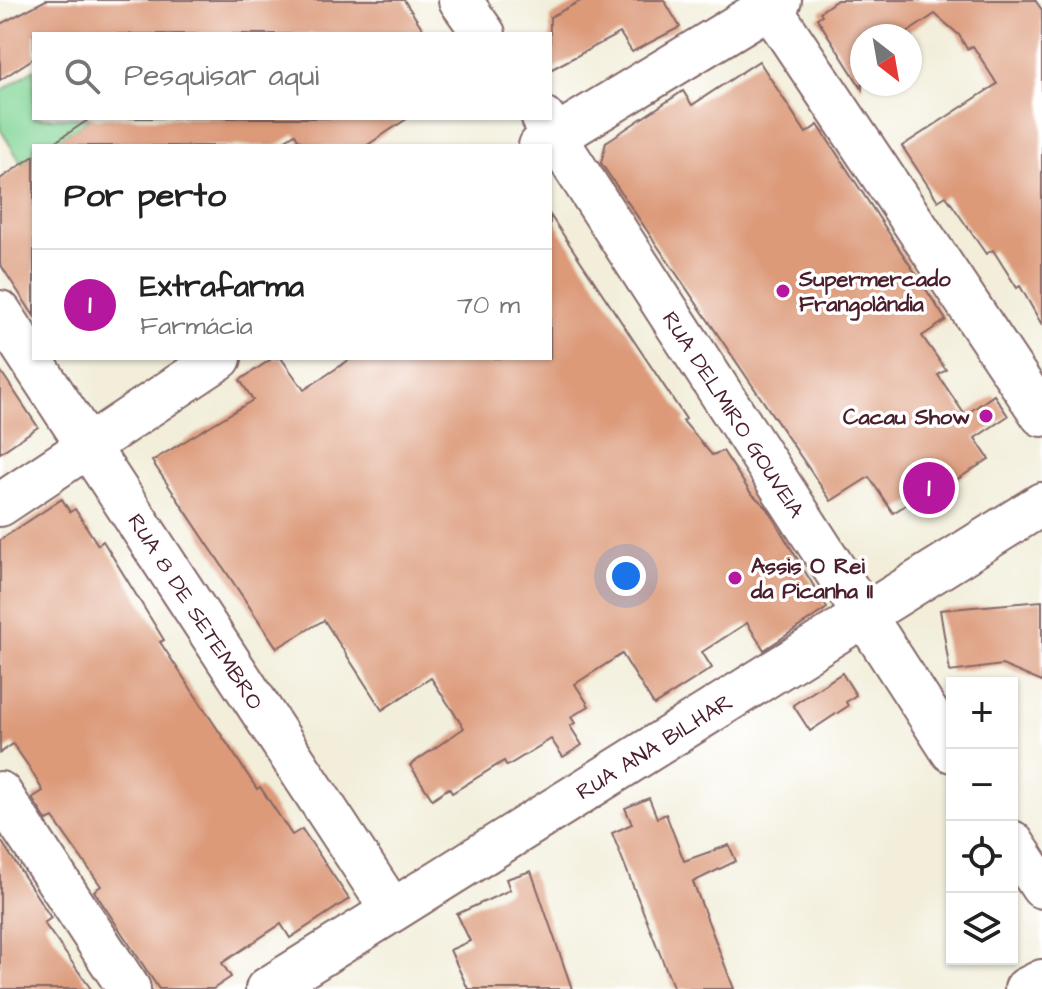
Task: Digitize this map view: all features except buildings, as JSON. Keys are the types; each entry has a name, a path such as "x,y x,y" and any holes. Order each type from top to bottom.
{"street":[{"path":"460,0 483,32"},
{"path":"546,133 771,2 1042,415"},
{"name":"RUA DELMIRO GOUVEIA","path":"546,133 951,749"},
{"name":"RUA 8 DE SETEMBRO","path":"0,312 392,910"},
{"path":"0,505 217,360"},
{"name":"RUA ANA BILHAR","path":"267,989 1042,504"},
{"path":"0,793 129,989"},
{"path":"1018,851 1042,887"},
{"path":"1026,989 1042,981"}],"green space":[{"path":"32,70 32,120 88,120 52,144 32,144 32,157 22,164 0,129 0,92"}],"place":[{"name":"Supermercado Frangolândia","path":"783,291"},
{"name":"Cacau Show","path":"986,416"},
{"name":"Extrafarma","path":"929,488"},
{"name":"Assis O Rei da Picanha II","path":"735,578"}]}
